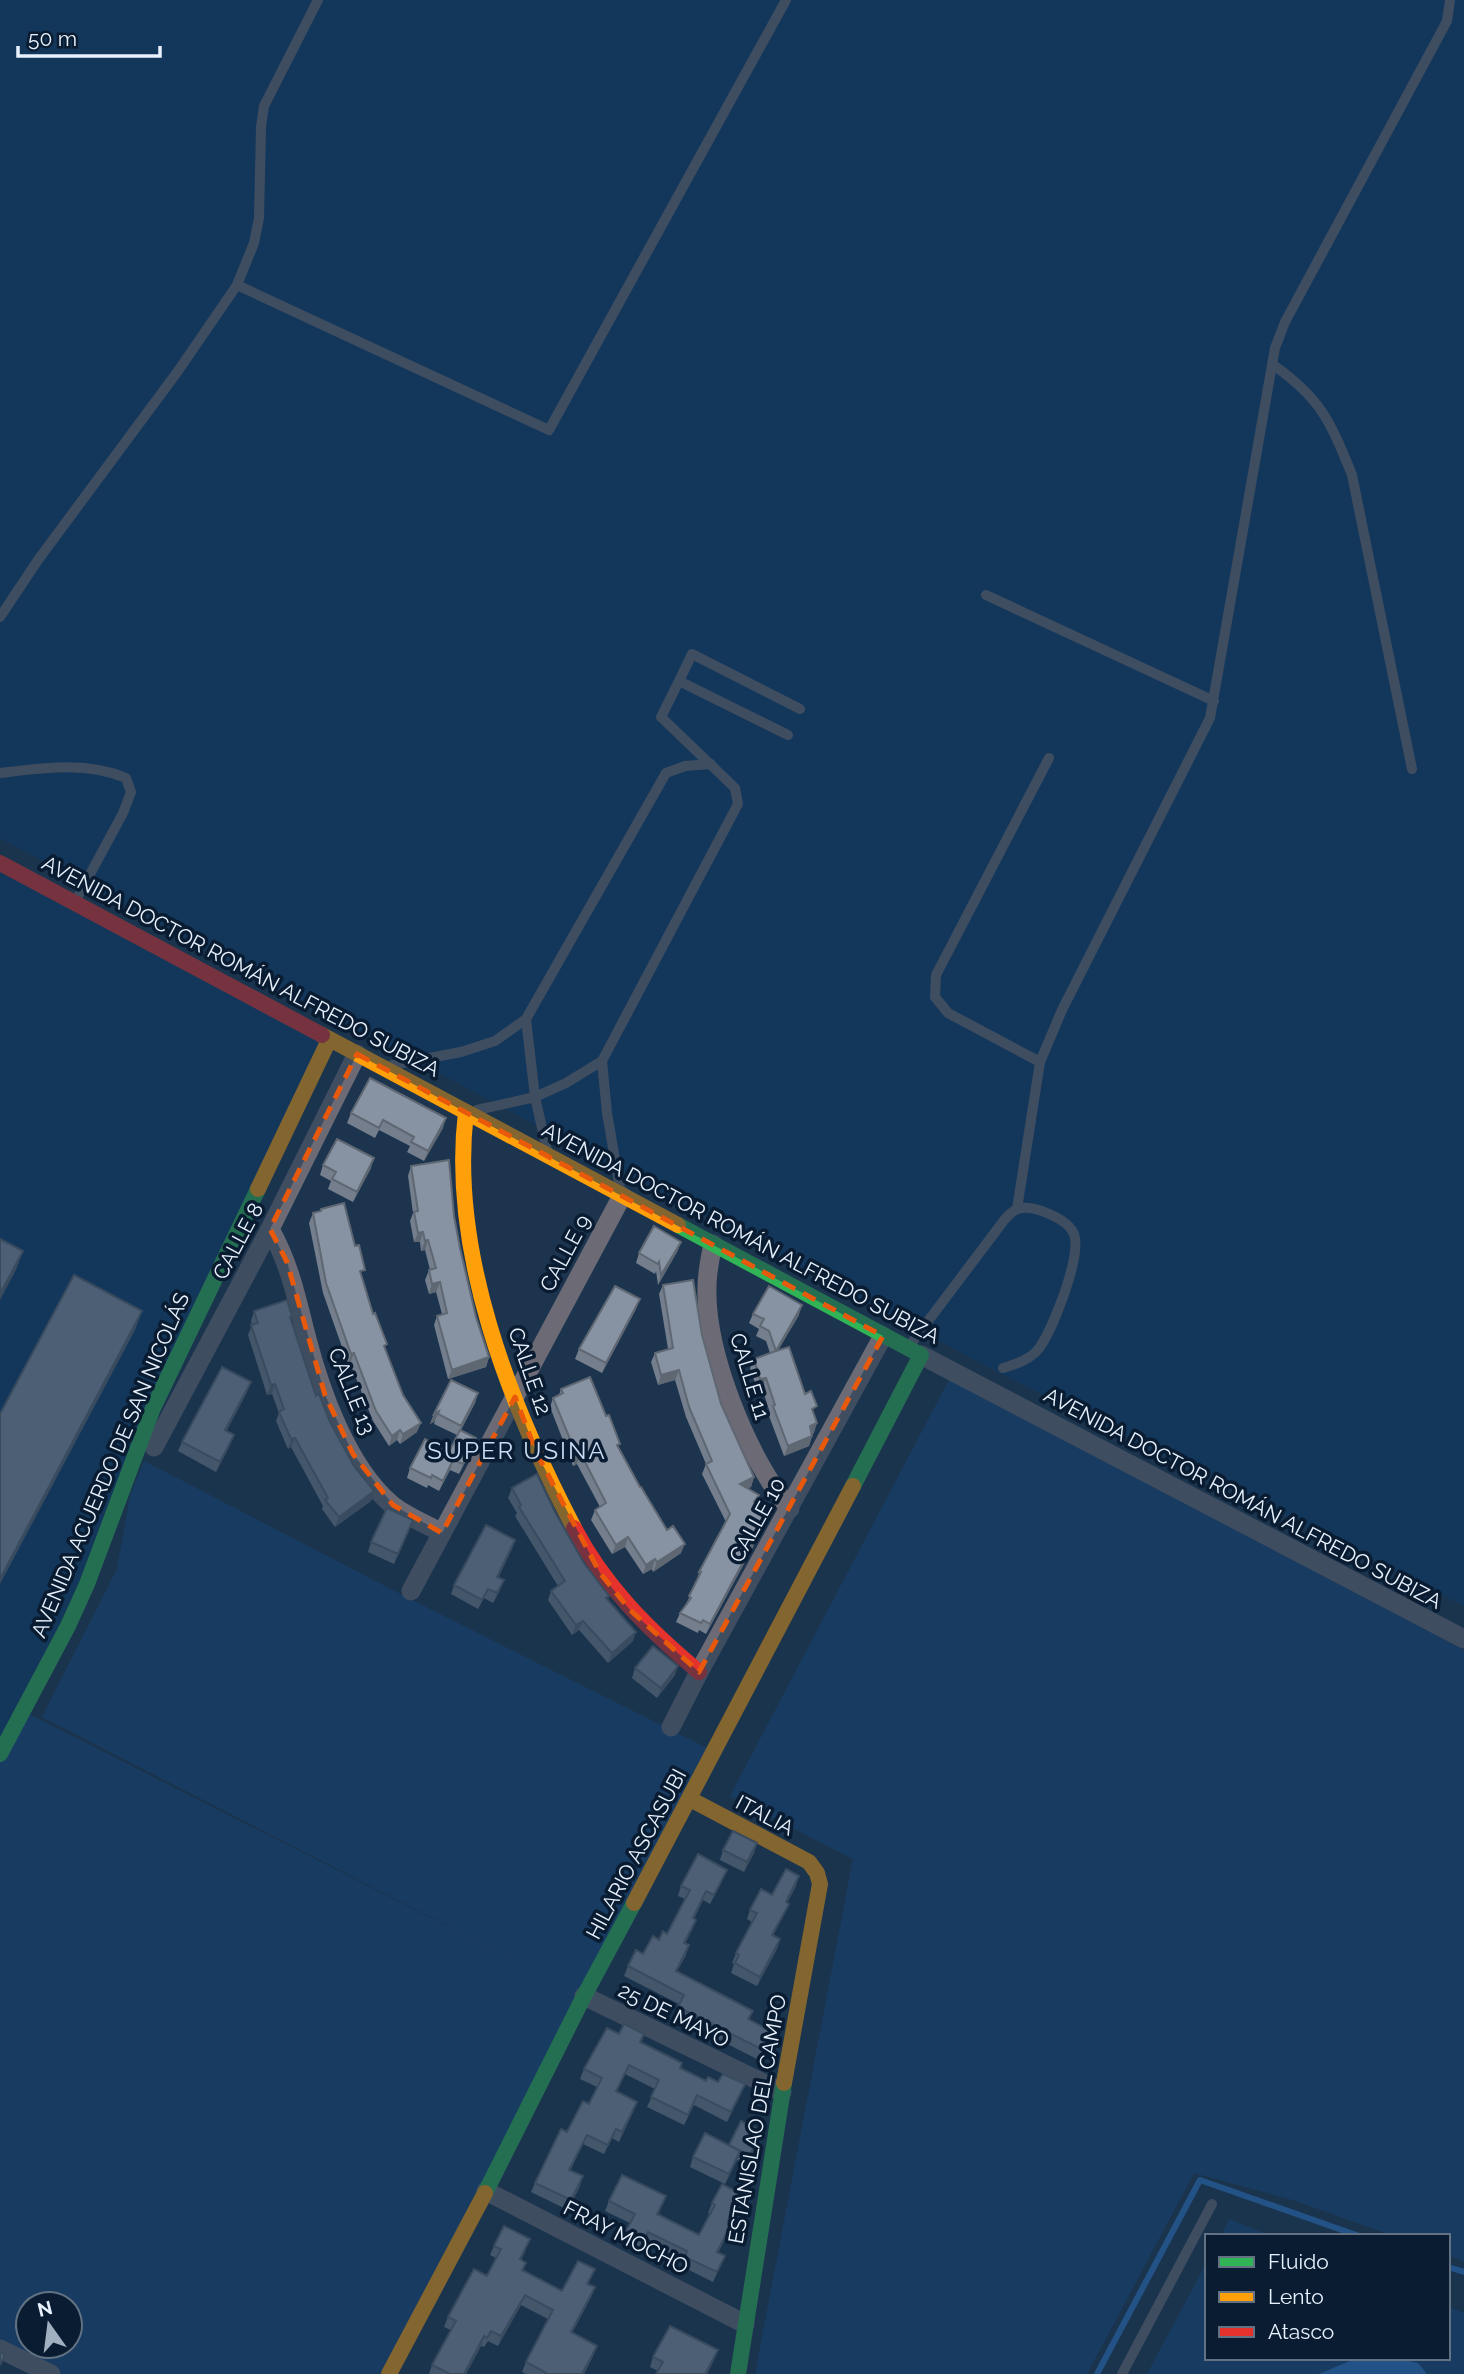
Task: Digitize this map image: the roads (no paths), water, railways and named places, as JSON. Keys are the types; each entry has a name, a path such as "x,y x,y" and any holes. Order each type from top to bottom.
{"street":[{"name":"AVENIDA DOCTOR ROMÁN ALFREDO SUBIZA","path":"0,863 883,1336 1464,1639"},
{"name":"AVENIDA ACUERDO DE SAN NICOLÁS","path":"0,1754 68,1626 87,1584 153,1408 330,1040"},
{"name":"CALLE 8","path":"154,1447 271,1229 357,1054"},
{"name":"CALLE 12","path":"466,1112 462,1146 465,1205 477,1273 514,1397 542,1465 574,1530 600,1573 630,1610 699,1672"},
{"name":"CALLE 9","path":"411,1591 622,1196"},
{"name":"CALLE 13","path":"271,1229 287,1262 325,1395 353,1454 372,1483 393,1505 442,1533"},
{"name":"CALLE 11","path":"713,1244 707,1289 713,1337 724,1380 744,1433 761,1468 771,1487 790,1509"},
{"name":"CALLE 10","path":"671,1727 883,1336"},
{"name":"HILARIO ASCASUBI","path":"389,2374 486,2191 584,1996 690,1798 914,1352"},
{"name":"ITALIA","path":"690,1798 809,1862 817,1873"},
{"name":"ESTANISLAO DEL CAMPO","path":"737,2374 782,2092 820,1884 817,1873"},
{"name":"25 DE MAYO","path":"584,1996 782,2092"},
{"name":"FRAY MOCHO","path":"486,2191 745,2324"},
{"path":"0,2350 51,2374"}],"lane":[{"path":"0,617 38,560 178,371 237,285 254,243 259,218 264,106 318,0"},
{"path":"237,285 549,430 786,0"},
{"path":"1017,1209 1040,1062 1062,1010 1210,718 1275,348 1285,322 1447,21 1450,0"},
{"path":"1272,364 1295,379 1318,404 1333,429 1352,475 1412,769"},
{"path":"986,595 1214,701"},
{"path":"466,1112 535,1097 566,1083 602,1061 738,804 734,788 661,717 692,654 800,709"},
{"path":"679,681 788,735"},
{"path":"1040,1062 948,1013 935,997 936,975 1049,758"},
{"path":"381,1067 461,1052 495,1041 526,1019 666,773 685,766 711,764"},
{"path":"0,773 59,766 111,771 126,778 131,792 123,813 75,903"},
{"path":"526,1019 535,1097 548,1156"},
{"path":"602,1061 607,1113 622,1196"},
{"path":"914,1352 1005,1219 1017,1209 1032,1208 1052,1215 1067,1226 1074,1234 1074,1254 1068,1287 1040,1348 1022,1362 1003,1368"},
{"path":"1122,2374 1212,2204"}],"waterway":[{"path":"1097,2374 1200,2180 1353,2234"},
{"path":"1450,2268 1464,2272"}],"district":[{"name":"SUPER USINA","path":"517,1450"}]}
